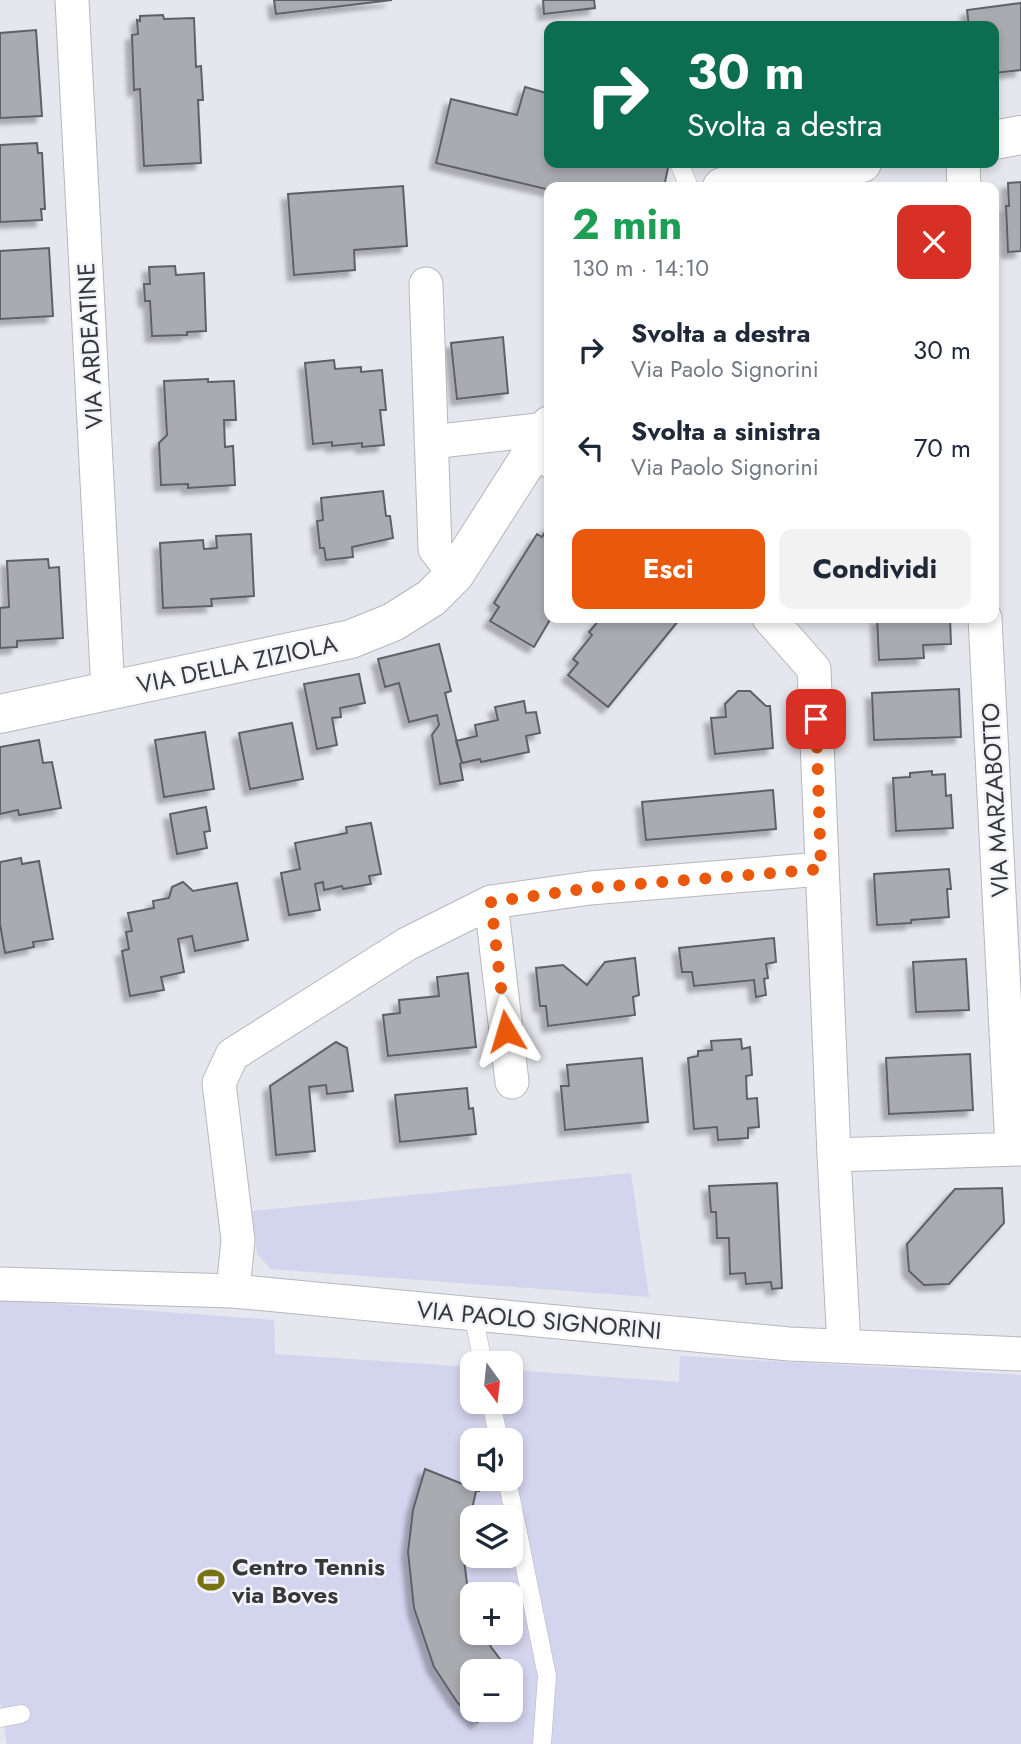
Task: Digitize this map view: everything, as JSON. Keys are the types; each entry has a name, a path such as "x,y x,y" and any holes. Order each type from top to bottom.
{"street":[{"name":"VIA ARDEATINE","path":"72,0 108,692"},
{"path":"999,139 1021,135"},
{"path":"751,182 833,168"},
{"path":"426,284 435,548 455,574"},
{"name":"VIA DELLA ZIZIOLA","path":"432,442 544,447"},
{"name":"VIA DELLA ZIZIOLA","path":"0,714 351,639 393,622 431,598 455,574 544,454"},
{"path":"773,623 814,669 844,1346"},
{"name":"VIA MARZABOTTO","path":"834,1155 1017,1149 985,623"},
{"path":"233,1291 238,1240 219,1083 232,1055 407,944 491,902 590,888 821,869"},
{"path":"491,902 512,1082"},
{"name":"VIA PAOLO SIGNORINI","path":"0,1284 233,1291 789,1344 1021,1354"}],"lane":[{"path":"472,1314 480,1351"},
{"path":"509,1491 547,1676 542,1744"},
{"path":"0,1718 21,1714"}],"shaded area":[{"path":"631,1173 649,1297 271,1269 257,1254 252,1211"},
{"path":"0,1301 274,1320 275,1354 460,1366 460,1414 523,1414 523,1371 679,1382 680,1356 1021,1375 1021,1744 7,1744 0,1702"}],"building":[{"path":"274,0 392,0 276,14"},
{"path":"543,0 594,0 595,8 544,14"},
{"path":"1021,3 1021,70 999,72 999,21 968,21 967,10"},
{"path":"163,15 164,19 194,18 196,67 201,66 203,100 198,100 201,163 144,166 140,89 134,90 132,35 138,34 137,20 140,21 140,16"},
{"path":"36,30 42,116 0,118 0,33"},
{"path":"525,87 544,92 544,168 668,168 665,182 544,182 544,189 436,163 451,99 517,115"},
{"path":"37,143 38,153 42,153 45,209 41,209 42,220 0,222 0,145"},
{"path":"1021,182 1021,251 1008,252 1008,183"},
{"path":"403,186 407,246 354,250 355,270 294,275 288,194"},
{"path":"49,248 53,316 0,319 0,251"},
{"path":"175,266 176,275 204,273 206,331 187,332 187,335 152,336 150,301 145,301 144,284 150,284 149,267"},
{"path":"503,337 508,393 457,399 451,343"},
{"path":"334,360 335,369 361,367 361,372 382,370 386,410 380,410 384,445 362,447 362,443 332,446 332,442 313,444 305,363"},
{"path":"208,379 208,382 234,381 236,420 224,420 225,447 233,446 235,485 188,488 188,484 161,485 159,443 167,435 164,381"},
{"path":"383,491 386,516 390,516 393,538 352,547 353,557 326,560 324,548 320,548 317,521 323,520 321,498"},
{"path":"251,534 254,596 211,599 212,606 163,608 160,543 203,540 204,549 217,548 216,536"},
{"path":"537,534 542,537 544,534 544,623 548,623 534,647 490,621 499,607 494,603"},
{"path":"48,559 49,568 59,567 63,638 17,641 17,647 0,648 0,608 9,607 7,561"},
{"path":"597,623 677,623 608,707 568,675 578,663 573,659 592,635 589,632"},
{"path":"877,623 950,623 951,644 923,645 924,658 879,660"},
{"path":"439,644 451,691 445,693 462,763 463,780 440,784 432,735 439,725 437,715 409,722 399,683 385,687 378,659"},
{"path":"359,674 365,703 340,708 341,717 332,718 337,745 317,749 304,684"},
{"path":"959,689 961,737 874,740 872,693"},
{"path":"738,691 750,691 766,706 770,706 773,748 715,754 711,718 726,717 725,704"},
{"path":"524,701 526,713 536,712 540,733 526,736 529,752 462,763 456,741 477,736 475,725 498,720 495,707"},
{"path":"292,723 303,779 250,789 239,733"},
{"path":"205,732 214,789 164,797 155,740"},
{"path":"39,740 43,763 52,762 61,808 19,815 18,810 0,814 0,747"},
{"path":"932,771 932,775 945,774 946,796 951,795 953,828 896,831 893,778"},
{"path":"773,790 776,829 646,840 642,802"},
{"path":"206,807 210,831 204,832 207,848 177,854 170,814"},
{"path":"371,823 381,874 369,876 371,884 343,889 342,886 324,890 323,882 315,884 320,910 289,915 281,873 300,869 295,843 347,833 346,827"},
{"path":"21,858 22,864 39,861 53,939 33,942 34,947 5,953 0,924 0,862"},
{"path":"949,869 949,917 877,925 874,874"},
{"path":"183,882 193,891 237,883 248,940 195,951 192,936 178,939 184,972 161,977 164,990 130,996 122,951 129,949 126,932 132,931 128,913 154,908 153,901 169,898 172,887"},
{"path":"774,938 776,962 766,964 766,995 756,997 754,980 694,986 692,972 682,972 679,948"},
{"path":"635,958 639,995 633,997 635,1015 548,1026 546,1006 540,1006 536,968 563,965 587,985 605,962"},
{"path":"966,959 969,1010 916,1012 913,962"},
{"path":"468,973 476,1047 388,1056 383,1015 400,1013 399,1000 439,996 437,977"},
{"path":"741,1039 742,1049 750,1047 752,1075 746,1076 747,1099 757,1098 759,1127 748,1128 748,1138 718,1140 717,1127 694,1129 688,1058 698,1056 698,1051 712,1050 711,1041"},
{"path":"336,1042 347,1048 353,1091 327,1094 326,1085 309,1087 315,1151 276,1155 270,1086"},
{"path":"970,1054 973,1110 889,1114 886,1058"},
{"path":"642,1058 648,1122 565,1130 561,1086 569,1086 567,1065"},
{"path":"467,1088 476,1134 400,1142 395,1095"},
{"path":"777,1183 782,1288 772,1289 771,1282 746,1284 745,1273 730,1274 729,1238 717,1238 716,1212 711,1212 709,1186"},
{"path":"1002,1188 1004,1223 949,1284 924,1285 909,1271 907,1244 955,1189"},
{"path":"425,1469 460,1483 460,1491 476,1491 473,1505 460,1505 460,1568 465,1568 467,1582 460,1582 460,1645 490,1645 500,1659 460,1659 460,1705 434,1667 414,1608 408,1552 413,1510"}],"place":[{"name":"Centro Tennis via Boves","path":"211,1580"}],"route":[{"path":"506,1031 491,902 590,888 821,869 816,719"}]}
